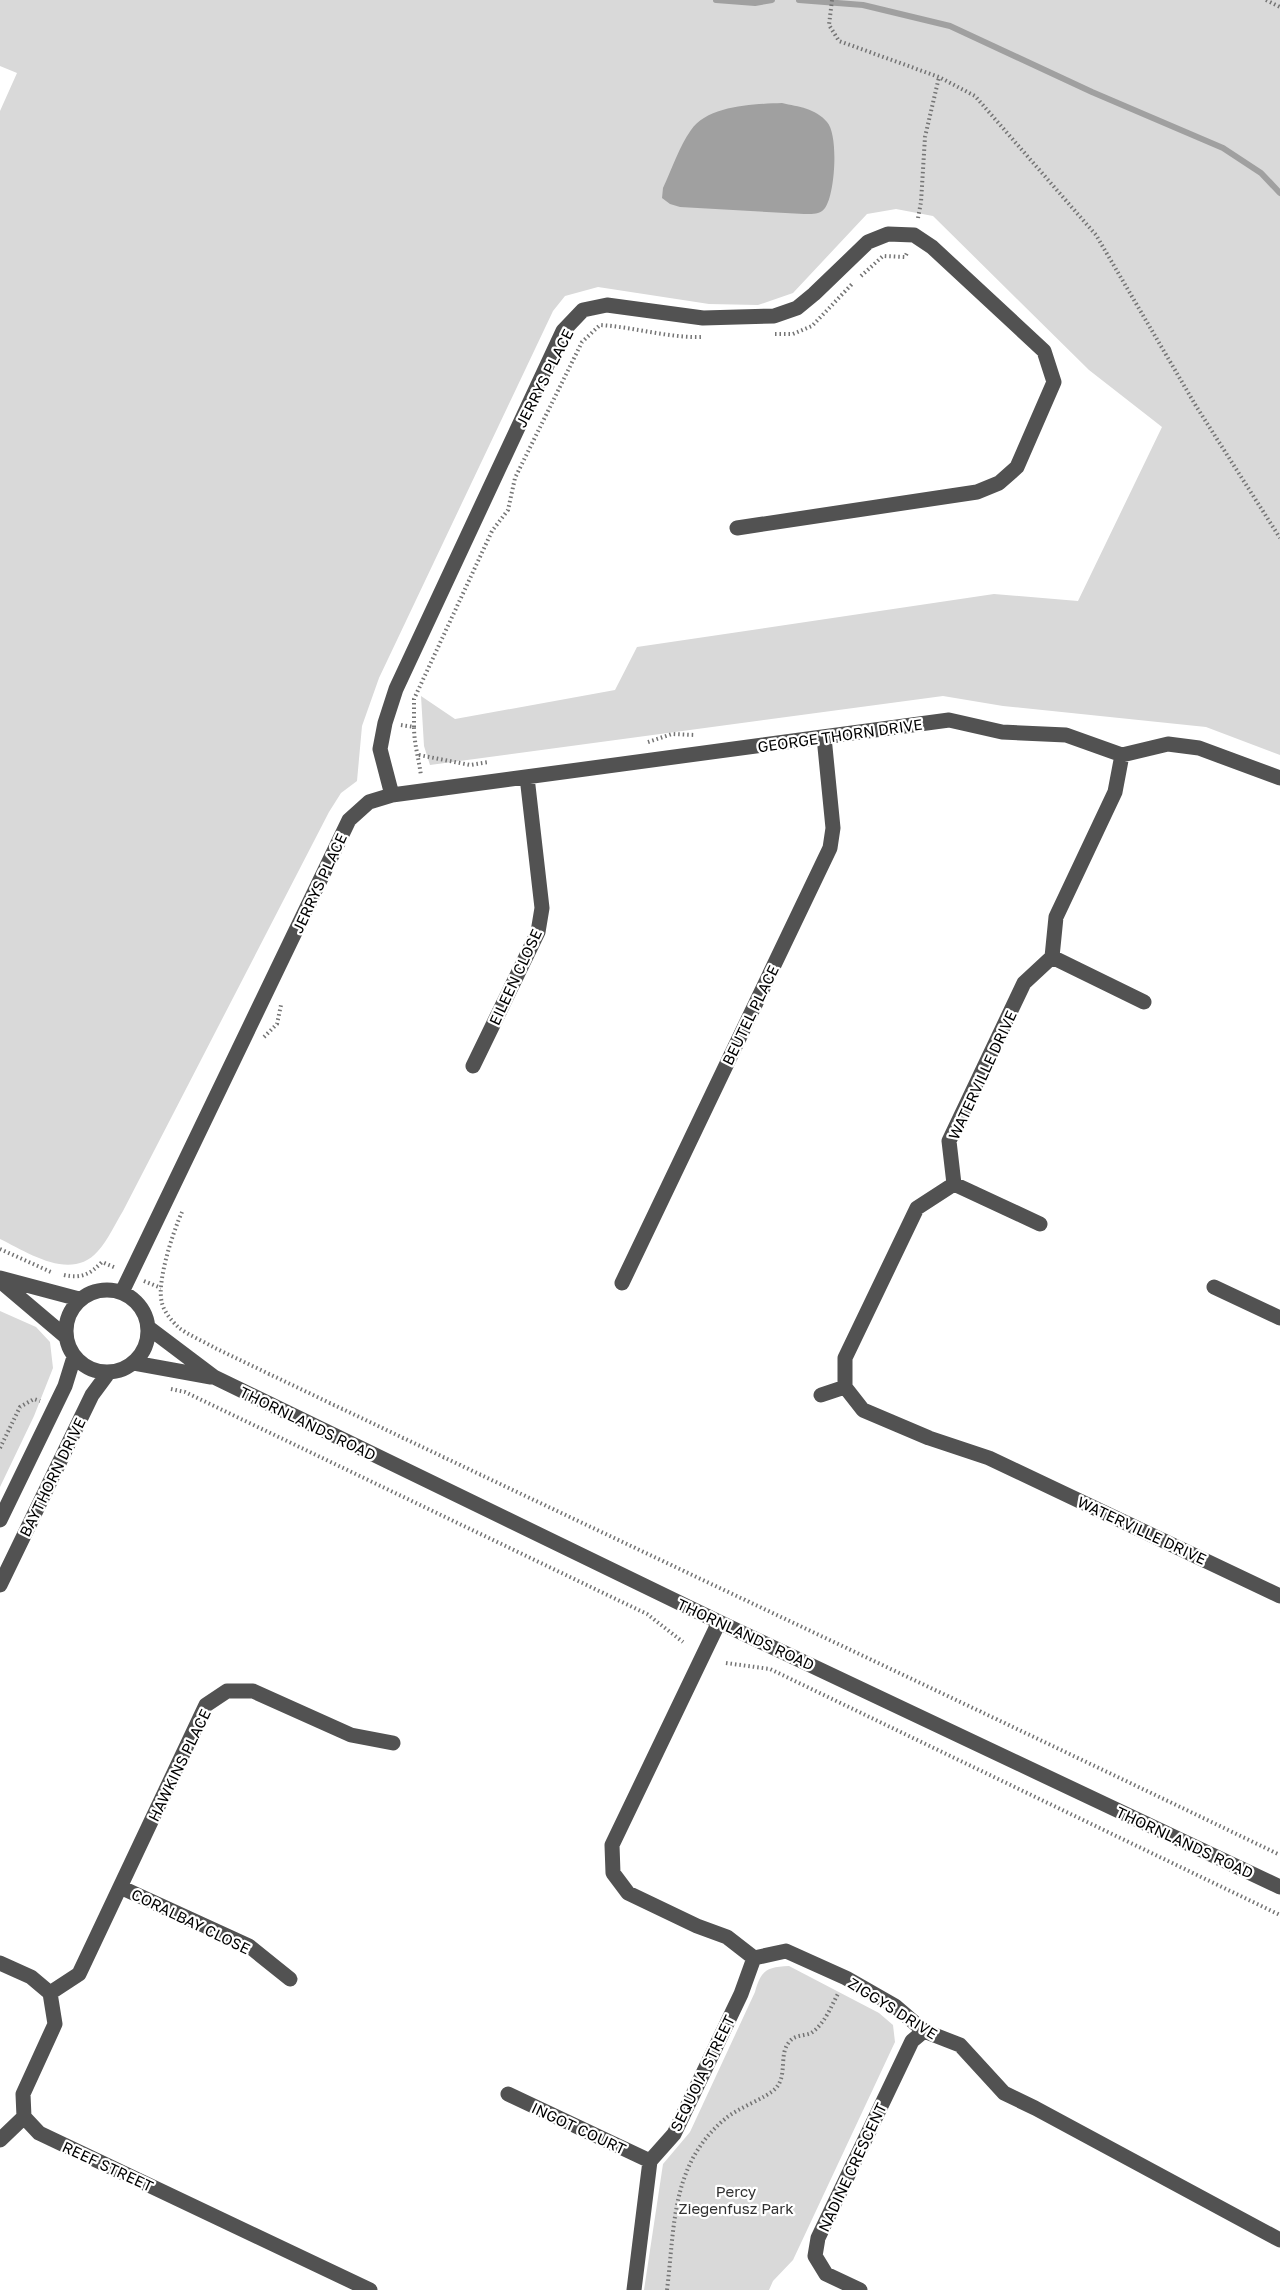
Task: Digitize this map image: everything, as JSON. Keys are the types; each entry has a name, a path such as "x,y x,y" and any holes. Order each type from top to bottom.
{"street":[{"name":"JERRYS PLACE","path":"122,1292 349,820 369,802 392,795 380,749 385,723 396,689 563,331 583,310 607,305 703,318 774,316 796,308 814,294 868,242 888,234 914,235"},
{"path":"737,528 976,492 999,483 1017,467 1054,382 1044,351 932,247 914,235"},
{"name":"GEORGE THORN DRIVE","path":"392,795 949,720 1002,732 1065,735 1122,754"},
{"name":"BEUTEL PLACE","path":"622,1283 830,849 833,828 824,737"},
{"path":"1144,1002 1052,957 1056,916 1115,792 1122,754 1168,744 1199,748 1280,778"},
{"name":"EILEEN CLOSE","path":"473,1066 538,932 542,909 527,777"},
{"name":"WATERVILLE DRIVE","path":"954,1184 949,1141 1024,983 1052,957"},
{"path":"821,1395 845,1387 845,1358 917,1208 954,1184 1040,1224"},
{"path":"0,1280 79,1299"},
{"path":"0,1280 65,1336"},
{"path":"1214,1287 1280,1318"},
{"path":"122,1292 99,1290 79,1299 68,1316 65,1336 68,1347 75,1357 84,1366 96,1371 109,1372 123,1369 142,1353 149,1328"},
{"name":"THORNLANDS ROAD","path":"122,1292 132,1297 140,1306 149,1328 214,1377 719,1622 1280,1887"},
{"name":"BAYTHORN DRIVE","path":"0,1520 65,1386 75,1357"},
{"name":"THORNLANDS ROAD","path":"134,1362 214,1377"},
{"name":"BAYTHORN DRIVE","path":"0,1585 92,1395 109,1372"},
{"name":"WATERVILLE DRIVE","path":"845,1387 863,1410 929,1438 989,1458 1280,1596"},
{"path":"719,1622 612,1845 613,1873 628,1893 697,1926 727,1937 754,1958"},
{"name":"HAWKINS PLACE","path":"50,1993 79,1974 206,1705 227,1691 253,1691 351,1735 393,1743"},
{"name":"CORALBAY CLOSE","path":"120,1887 249,1946 290,1979"},
{"name":"ZIGGYS DRIVE","path":"754,1958 786,1951 846,1978 894,2006 924,2031 960,2045 1004,2093 1280,2240"},
{"name":"SEQUOIA STREET","path":"650,2161 674,2134 741,1994 754,1958"},
{"path":"0,1963 31,1977 50,1993 55,2024 23,2094 24,2117 0,2140"},
{"name":"NADINE CRESCENT","path":"860,2290 826,2274 814,2256 818,2238 912,2041 924,2031"},
{"name":"INGOT COURT","path":"508,2094 650,2161"},
{"name":"REEF STREET","path":"24,2117 39,2133 370,2290"},
{"path":"634,2290 650,2161"}],"path":[{"path":"832,0 829,25 839,41 939,77 975,96 1096,235 1196,406 1280,538"},
{"path":"1266,0 1280,7"},
{"path":"771,334 793,334 812,326 858,278 883,256 906,257 914,235 921,202 925,137 939,77"},
{"path":"422,792 419,755 414,745 414,699 492,531 507,510 515,478 582,342 600,326 627,327 684,337 706,337"},
{"path":"385,723 414,727"},
{"path":"264,1038 277,1024 283,995"},
{"path":"184,1206 173,1232 161,1288 162,1303 179,1328 215,1348 1280,1855"},
{"path":"0,1249 54,1274 76,1277 89,1274 102,1262 161,1288"},
{"path":"164,1388 185,1392 647,1614 683,1642"},
{"path":"726,1663 770,1669 1280,1915"},
{"path":"667,2290 680,2186 692,2157 706,2136 727,2117 776,2088 783,2073 784,2049 792,2039 811,2032 824,2021 846,1978"}],"green space":[{"path":"0,0 1280,0 1280,755 1206,727 1003,706 943,696 430,765 424,746 421,696 455,719 615,690 637,647 994,594 1078,601 1162,427 1089,370 933,216 896,209 867,214 793,293 758,305 709,304 598,287 565,296 553,311 379,678 362,726 357,781 341,793 329,812 108,1237 98,1251 87,1260 63,1265 37,1257 0,1239 0,111 17,73 0,66"},
{"path":"0,1311 36,1327 50,1342 53,1368 34,1416 0,1487"},
{"name":"Percy Ziegenfusz Park","path":"789,1966 879,2013 893,2025 895,2042 793,2260 773,2281 769,2290 644,2290 663,2164 690,2132 763,1974 775,1967"}],"shaded area":[{"path":"782,103 817,114 827,122 831,129 834,151 833,179 828,201 821,212 804,214 680,207 662,198 663,188 679,151 691,130 699,122 709,115 733,108"}],"waterway":[{"path":"716,0 755,3 772,0"},
{"path":"799,0 863,5 950,26 1092,92 1223,148 1261,173 1280,193"}]}
